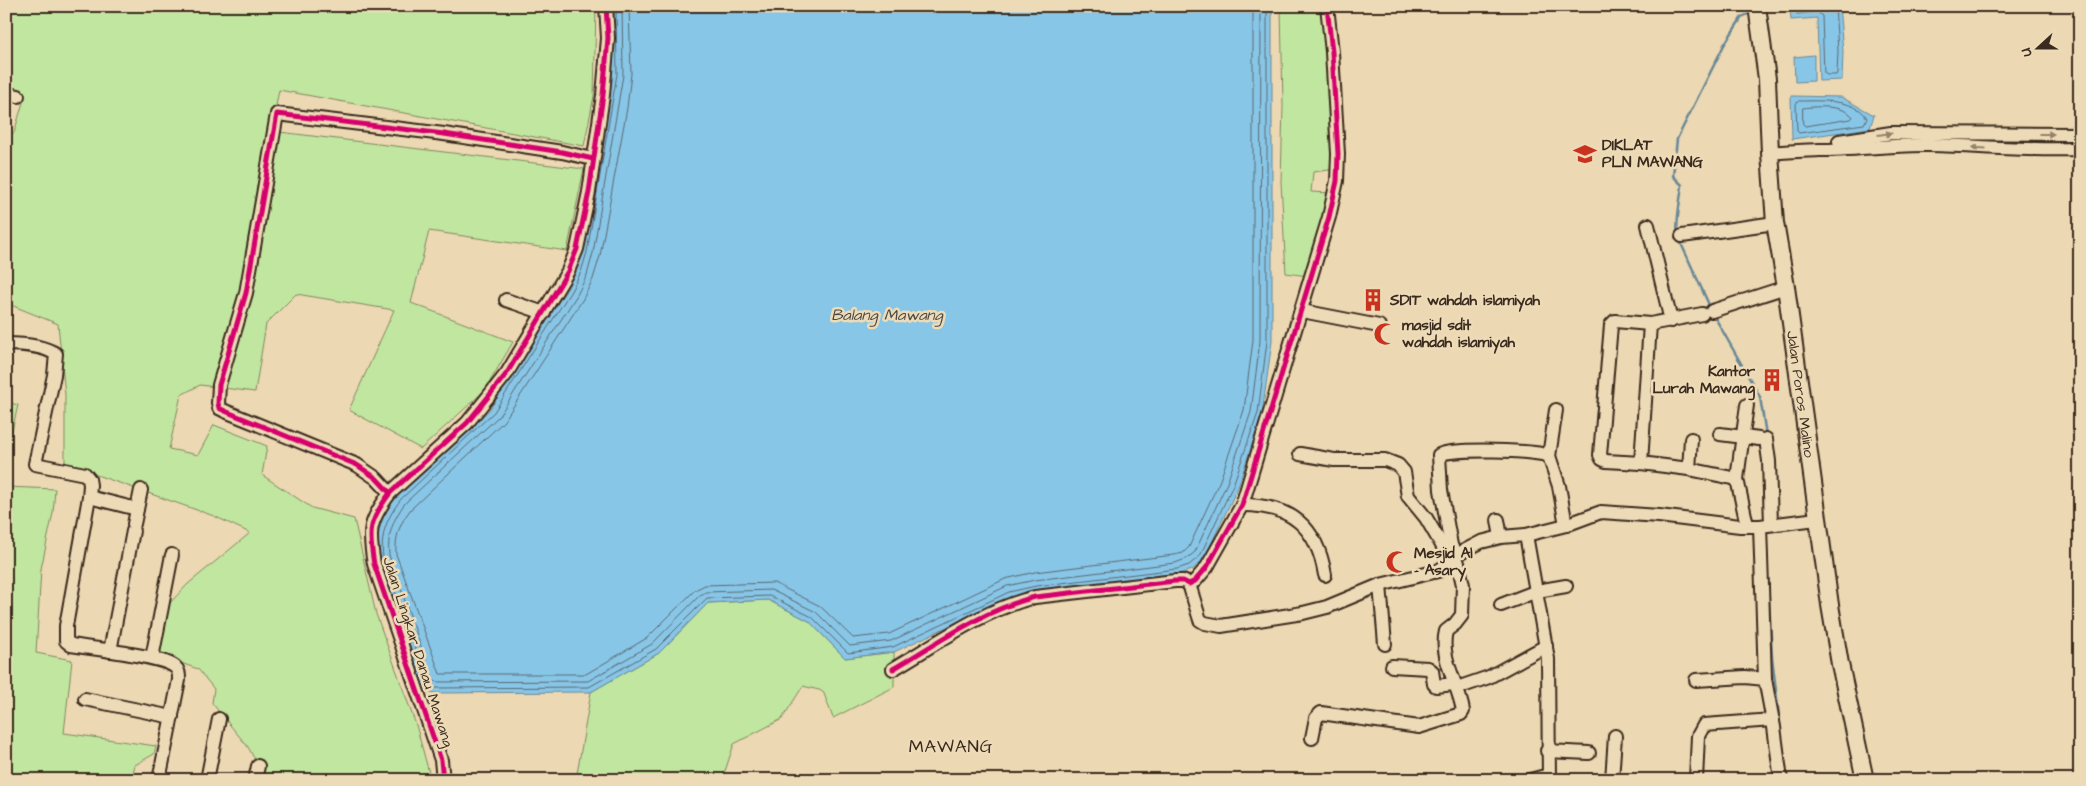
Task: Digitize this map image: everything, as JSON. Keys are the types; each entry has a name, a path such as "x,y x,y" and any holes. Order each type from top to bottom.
{"main road":[{"name":"Jalan Poros Malino","path":"1759,14 1767,79 1775,223 1786,287 1817,519 1840,664 1865,780"}],"street":[{"name":"Jalan Lingkar Danau Mawang","path":"443,780 441,760 374,564 370,533 372,523 380,506 390,493 467,423 506,373 568,271 577,249 589,192 603,95 608,38 606,6"},
{"path":"1189,584 1195,581 1207,567 1242,505 1302,312 1338,182 1338,145 1327,6"},
{"path":"390,493 376,478 357,465 219,408 218,385 246,294 277,114 444,134 593,158"},
{"path":"1803,149 1819,143 1892,133 2080,134"},
{"path":"1770,153 1803,149 1819,150 1930,145 2016,150 2080,149"},
{"path":"1682,236 1775,223"},
{"path":"1648,225 1671,321"},
{"path":"1738,479 1688,469 1604,460 1600,456 1611,325 1615,321 1650,324 1671,321 1707,313 1786,287"},
{"path":"506,300 544,313"},
{"path":"1302,312 1379,326"},
{"path":"1641,463 1650,324"},
{"path":"7,348 44,349 56,354 54,375 35,464 86,474 90,485 66,626 66,641 71,646 152,658 170,664 179,672 160,780"},
{"path":"1747,405 1738,479 1763,525"},
{"path":"1556,410 1549,456 1559,486 1566,525"},
{"path":"1720,434 1763,439 1769,461 1763,525 1765,679 1781,780"},
{"path":"1688,469 1691,439"},
{"path":"1312,738 1318,714 1409,726 1432,724 1461,714 1463,711 1456,686 1447,664 1444,636 1446,631 1455,624 1462,614 1463,585 1453,559 1441,490 1439,455 1468,452 1526,452 1549,456"},
{"path":"1300,454 1334,460 1386,460 1398,465 1404,472 1408,496 1426,518 1453,559"},
{"path":"110,651 141,490"},
{"path":"89,497 137,509"},
{"path":"1242,505 1262,505 1298,519 1315,542 1322,558 1325,575"},
{"path":"894,669 981,616 1018,601 1035,597 1183,581 1189,584 1200,620 1205,623 1221,626 1319,609 1347,600 1380,585 1430,574 1481,542 1501,537 1526,535 1566,525 1600,512 1659,516 1719,524 1763,525 1817,519"},
{"path":"1498,520 1501,537"},
{"path":"1526,535 1546,646 1550,696 1547,751 1549,777 1530,780"},
{"path":"152,658 172,555"},
{"path":"1380,585 1385,644"},
{"path":"1501,605 1537,591 1566,586"},
{"path":"1392,666 1428,668 1432,671 1436,686 1456,686 1489,677 1546,646"},
{"path":"1696,680 1745,677 1765,679"},
{"path":"85,699 172,717"},
{"path":"207,780 220,719"},
{"path":"1696,780 1698,736 1704,725 1773,720"},
{"path":"1612,780 1615,736"},
{"path":"1547,751 1589,753"},
{"path":"255,780 258,766"}],"green space":[{"path":"6,6 596,6 594,96 584,146 279,90 271,131 584,169 567,251 429,231 411,303 513,342 485,390 421,449 349,410 394,310 296,294 266,324 255,392 200,385 181,395 169,449 198,455 214,425 267,446 262,475 312,508 354,519 376,614 416,725 431,780 266,780 248,747 212,703 214,689 198,669 158,655 166,607 188,584 250,533 214,516 65,464 65,395 58,324 6,303 6,133 14,133 24,99 6,92"},
{"path":"1281,6 1324,6 1337,169 1313,172 1311,192 1331,193 1308,276 1286,273 1281,182 1283,106"},
{"path":"6,402 18,405 6,457"},
{"path":"6,487 55,489 53,513 41,569 36,653 72,660 64,733 156,746 154,754 135,765 131,780 6,780"},
{"path":"768,600 809,621 845,658 894,652 894,687 833,718 823,691 803,686 782,719 734,744 722,780 576,780 591,692 659,653 708,603"}],"water":[{"name":"Balang Mawang","path":"611,6 1272,6 1272,341 1262,414 1238,487 1204,559 1192,570 1178,574 1037,591 1010,597 894,652 845,658 809,621 768,600 708,603 659,653 591,692 433,693 427,690 422,683 378,558 379,532 383,518 397,496 490,409 567,289 576,271 582,251 612,74"},
{"path":"1839,6 1843,51 1842,80 1819,81 1817,18 1791,20 1790,7"},
{"path":"1814,55 1814,81 1795,82 1794,57"},
{"path":"1791,96 1841,97 1874,115 1870,128 1792,139"}],"waterway":[{"path":"1678,234 1682,185 1673,176 1677,139 1724,45 1742,17 1752,12"},
{"path":"1679,239 1710,307"},
{"path":"1713,314 1760,397 1766,435"},
{"path":"1767,560 1772,657 1780,724"}],"cycle path":[{"path":"443,780 441,760 374,564 371,543 372,526 378,511 390,493 467,423 507,373 568,271 577,249 589,192 603,95 608,38 606,6"},
{"path":"893,669 979,618 1016,603 1035,597 1175,581 1183,581 1189,584 1195,581 1207,567 1242,505 1329,217 1337,181 1338,154 1332,52 1327,6"},
{"path":"390,493 376,478 357,465 219,408 219,385 246,293 277,114 444,134 562,152 593,159"}],"place":[{"name":"DIKLAT PLN MAWANG","path":"1585,154"},
{"name":"SDIT wahdah islamiyah","path":"1373,300"},
{"name":"masjid sdit wahdah islamiyah","path":"1385,334"},
{"name":"Kantor Lurah Mawang","path":"1772,380"},
{"name":"Mesjid Al - Asary","path":"1397,562"}],"district":[{"name":"MAWANG","path":"951,746"}]}
